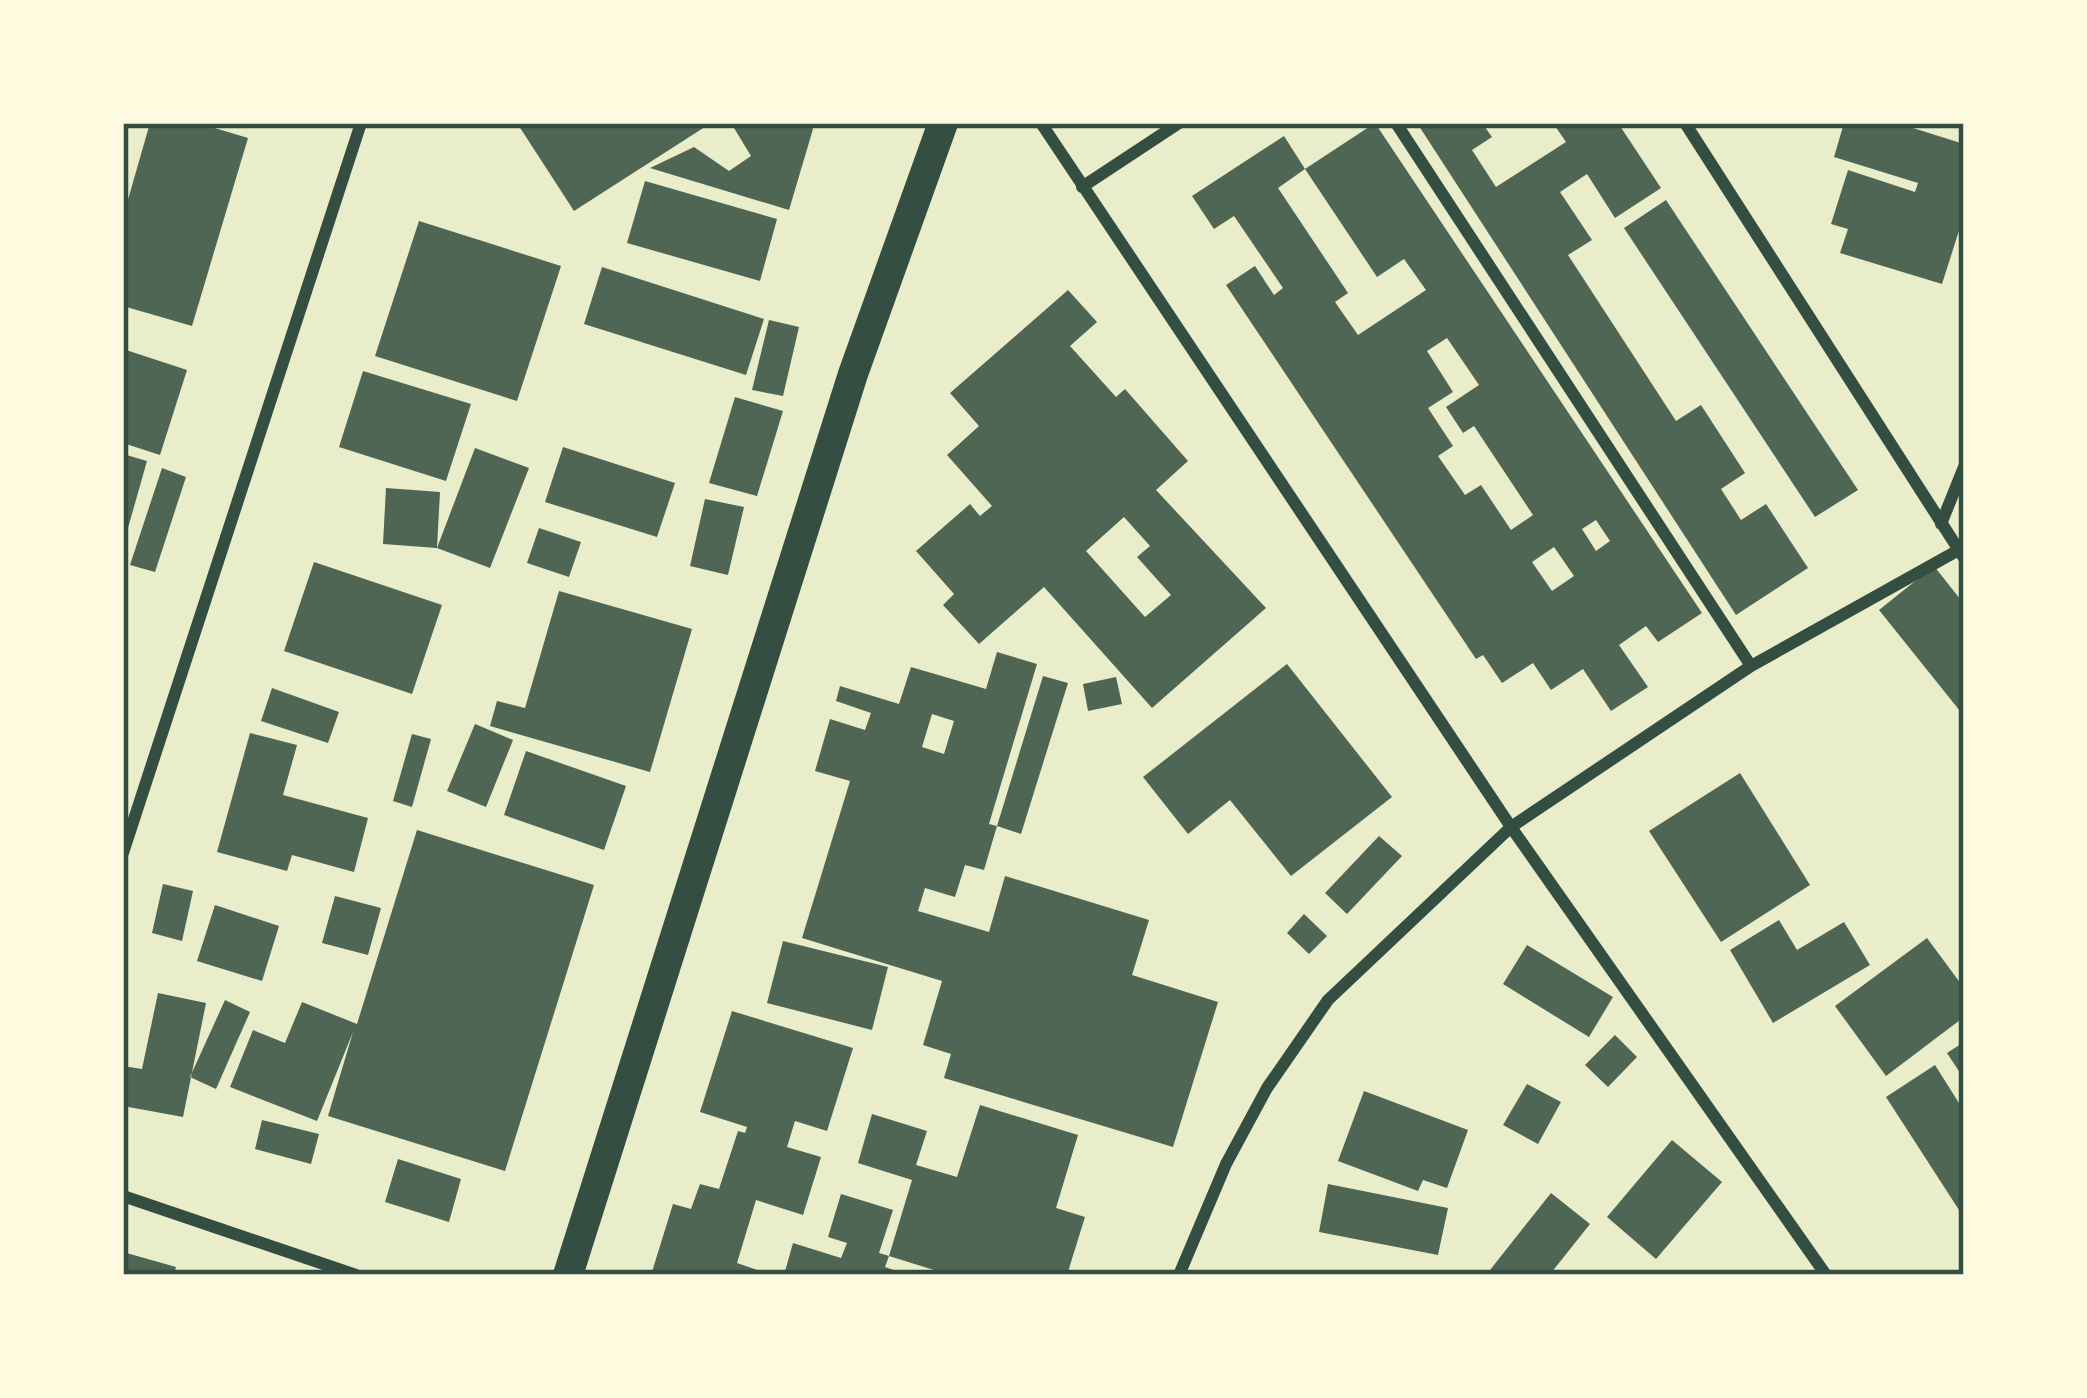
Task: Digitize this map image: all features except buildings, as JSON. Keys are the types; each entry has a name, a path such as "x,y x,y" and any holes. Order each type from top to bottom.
{"main road":[{"path":"568,1275 853,374 943,123"}],"street":[{"path":"123,853 362,123"},
{"path":"1041,123 1511,827 1826,1275"},
{"path":"1082,187 1179,123"},
{"path":"1396,123 1751,666"},
{"path":"1179,1275 1226,1164 1267,1088 1328,1000 1511,827 1751,666 1962,551 1940,524 1684,123"},
{"path":"1940,524 1964,467"},
{"path":"123,1196 356,1275"}]}
